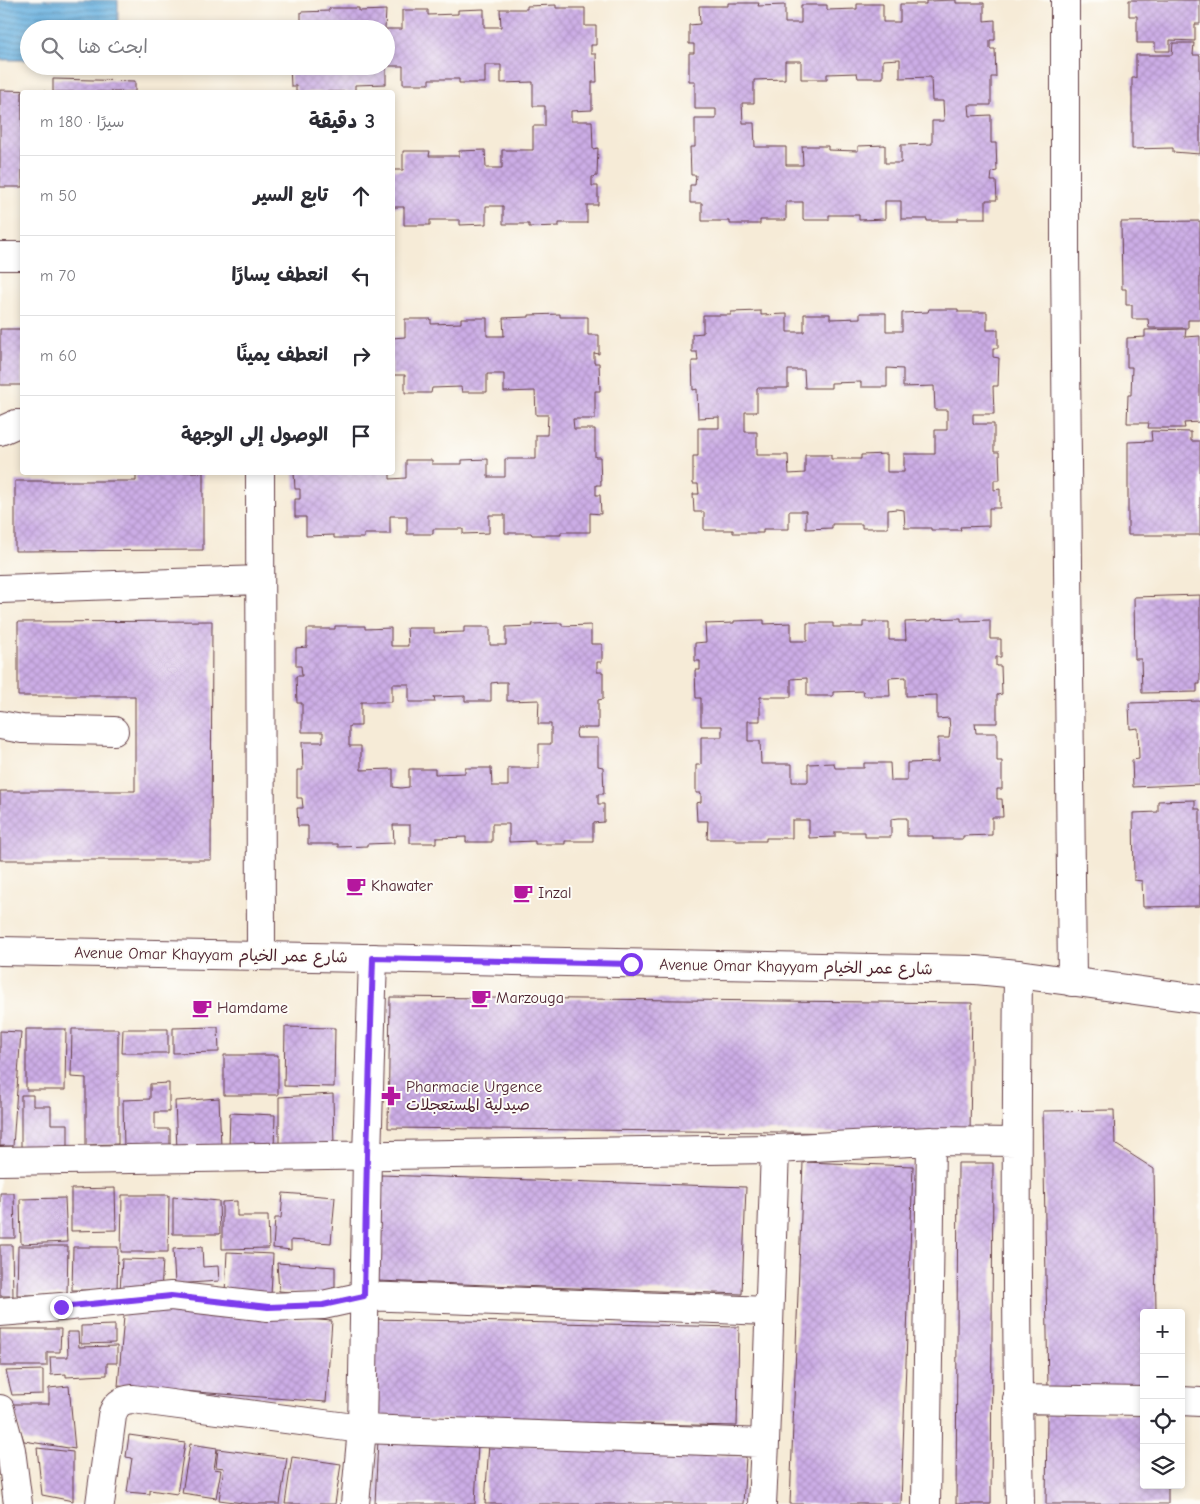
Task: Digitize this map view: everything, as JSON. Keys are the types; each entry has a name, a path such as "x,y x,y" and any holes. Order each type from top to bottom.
{"street":[{"path":"1064,0 1072,982"},
{"path":"0,256 20,256"},
{"path":"0,432 20,424"},
{"path":"260,475 261,956"},
{"path":"0,589 260,580"},
{"path":"0,725 22,728 114,731"},
{"name":"Avenue Omar Khayyam شارع عمر الخيام","path":"0,951 976,970 1200,999"},
{"path":"355,1504 362,1429 373,958"},
{"path":"1018,974 1016,1142 1017,1399 1020,1504"},
{"path":"0,1161 775,1149 931,1142 1016,1142"},
{"path":"926,1504 931,1142"},
{"path":"762,1504 775,1149"},
{"path":"0,1312 171,1296 268,1307 323,1305 364,1296 769,1311"},
{"path":"100,1504 112,1416 116,1406 126,1400 133,1399 362,1429 765,1443"},
{"path":"1017,1399 1140,1401"},
{"path":"1185,1401 1200,1402"},
{"path":"0,1409 11,1450 18,1504"}],"water":[{"path":"0,0 118,0 118,20 20,20 20,60 0,60"}],"building":[{"path":"956,0 956,3 984,3 984,21 995,20 995,40 990,40 990,49 995,49 996,77 991,77 991,105 969,105 970,116 991,115 991,143 996,143 997,171 992,172 991,181 996,181 997,200 986,200 986,218 958,218 958,221 901,219 901,201 885,201 885,219 859,220 859,215 829,215 829,220 803,220 803,202 786,202 786,220 760,220 760,224 730,224 730,221 702,221 702,203 690,203 690,185 695,185 696,175 691,175 690,147 695,147 695,119 716,119 716,109 695,109 695,81 689,81 689,53 694,53 694,44 689,44 689,25 700,24 699,6 728,6 728,3 759,3 758,6 785,5 785,23 801,23 801,5 827,5 827,10 857,9 857,4 883,4 883,22 900,22 900,4 926,4 926,1","holes":["900,59 900,78 931,77 932,101 943,101 944,121 932,121 932,144 901,145 901,163 885,163 885,145 858,146 858,151 828,150 828,146 802,146 803,165 786,165 786,147 755,147 754,123 743,123 742,103 754,103 754,80 785,79 785,61 801,61 801,79 827,79 827,74 857,73 858,78 883,78 883,60"]},
{"path":"1129,0 1200,0 1200,24 1195,24 1195,41 1170,40 1170,51 1155,51 1155,43 1137,43 1137,16 1129,16"},
{"path":"556,5 556,8 585,8 585,26 596,26 596,45 591,45 591,54 596,54 597,82 592,82 592,110 571,111 571,121 592,121 593,149 598,148 597,176 592,177 592,186 598,186 598,205 587,205 587,223 559,223 559,226 529,227 529,224 503,224 503,206 486,206 486,224 460,225 460,220 430,220 430,225 404,225 404,207 395,207 395,170 403,170 403,151 430,151 429,156 459,156 459,151 485,150 486,168 502,168 502,150 533,150 533,126 545,126 545,106 533,106 533,82 501,83 501,65 485,65 485,83 459,83 459,79 429,79 429,84 403,84 403,66 395,66 395,29 402,29 402,10 428,10 428,15 458,14 458,10 484,9 484,27 501,27 500,9 527,9 527,6"},
{"path":"329,8 359,8 359,11 386,10 385,20 301,20 301,12 329,11"},
{"path":"1173,43 1194,43 1193,55 1200,55 1200,154 1173,152 1173,148 1132,149 1132,78 1136,78 1136,55 1172,55"},
{"path":"290,75 386,75 386,84 355,85 355,90 296,90 296,86 291,86"},
{"path":"53,79 135,81 135,90 53,90"},
{"path":"0,90 20,90 20,187 0,187"},
{"path":"1200,221 1200,320 1188,320 1188,328 1149,328 1148,319 1132,319 1132,305 1126,305 1126,289 1122,289 1121,222"},
{"path":"929,309 958,309 958,312 987,312 987,330 998,330 998,348 993,348 993,357 999,358 998,386 993,386 994,414 973,414 973,424 994,424 994,452 999,452 1000,480 994,480 994,490 1000,489 1000,508 989,508 989,526 960,527 961,530 905,528 904,510 896,509 888,510 888,528 862,528 862,524 832,524 832,528 806,529 806,511 789,511 789,529 763,529 763,533 733,533 733,530 704,530 704,512 694,512 693,494 699,494 698,484 693,484 693,456 698,456 698,428 719,428 719,417 698,418 697,389 693,390 692,361 698,361 697,352 692,352 692,334 703,333 703,315 731,315 731,312 761,311 761,315 787,314 787,332 804,332 804,314 830,314 830,319 860,318 860,313 886,313 886,331 902,331 902,313 928,312","holes":["887,368 903,369 903,387 934,386 935,410 947,410 947,430 935,430 935,454 904,454 904,472 887,472 887,454 861,455 861,459 831,459 831,455 805,455 805,473 789,474 788,455 757,455 757,432 745,432 745,412 757,412 757,388 788,388 788,370 804,370 805,388 831,388 831,383 861,382 861,387 887,387"]},
{"path":"560,314 560,317 588,317 588,335 599,335 599,354 594,353 594,363 599,363 600,391 595,391 595,419 573,419 574,429 595,429 595,457 600,457 601,485 596,485 596,495 600,495 601,514 590,513 590,532 561,532 561,535 505,533 505,515 489,515 489,533 463,534 463,529 433,529 433,534 407,534 407,516 390,516 390,534 364,534 364,538 334,538 334,535 306,536 306,517 295,517 295,499 300,499 300,489 295,489 294,475 390,475 390,479 406,478 406,460 432,460 432,464 462,464 462,460 488,459 488,477 505,477 505,459 536,459 536,435 547,435 548,415 536,415 535,391 504,392 504,374 487,374 487,392 462,392 461,387 432,388 431,393 405,393 405,375 395,375 395,338 405,337 405,319 431,319 431,324 461,323 461,318 487,318 487,336 504,336 503,318 529,317 529,315"},
{"path":"0,329 20,329 20,385 0,385"},
{"path":"1186,329 1185,337 1200,336 1200,422 1184,423 1185,428 1148,428 1149,423 1127,423 1132,367 1127,367 1127,338 1145,337 1145,330"},
{"path":"1151,431 1191,432 1191,441 1200,441 1200,535 1128,535 1128,442 1152,441"},
{"path":"136,475 203,475 203,550 15,551 15,481 136,481"},
{"path":"1200,595 1200,684 1197,684 1197,692 1142,693 1141,659 1135,659 1134,597"},
{"path":"932,619 990,620 990,639 1001,639 1001,657 996,657 996,666 1001,666 1002,694 997,695 997,723 975,723 976,733 997,733 997,761 1002,761 1002,789 997,789 997,799 1002,799 1003,817 992,817 992,835 963,836 963,839 933,839 933,836 907,836 907,818 899,818 891,819 891,837 865,837 865,832 835,832 835,837 809,838 809,820 792,820 792,838 766,838 766,841 707,839 708,821 697,821 696,803 701,802 701,793 696,793 696,765 701,765 701,737 722,737 722,726 701,726 701,698 696,698 695,670 700,670 700,661 695,661 695,643 706,642 705,624 764,620 764,624 791,623 791,641 807,641 807,623 833,623 833,627 863,627 863,622 889,622 889,640 906,640 905,622 931,621","holes":["906,677 906,696 937,695 937,719 949,718 950,729 949,738 938,738 938,762 907,763 907,781 891,781 890,763 864,763 864,768 835,768 834,763 808,764 808,782 792,782 792,764 761,764 760,741 748,741 748,721 760,721 760,697 791,697 791,679 807,678 807,696 833,696 833,692 863,691 864,696 890,696 889,678"]},
{"path":"212,621 211,860 0,860 0,791 135,791 135,696 18,696 18,622"},
{"path":"562,623 562,626 591,625 591,644 602,644 602,662 597,662 597,672 603,672 603,699 598,700 598,728 577,728 576,733 577,738 598,738 598,766 603,767 604,794 598,794 598,804 604,804 604,822 593,823 593,841 565,841 565,844 535,844 535,841 509,842 509,824 492,824 492,842 466,842 466,837 436,838 436,843 410,843 410,825 393,825 394,843 338,847 338,844 308,844 308,826 298,826 297,808 303,808 302,798 297,798 297,770 303,770 302,742 323,742 323,732 302,732 302,703 297,703 296,676 302,676 301,666 296,666 296,648 307,647 307,629 335,629 335,626 365,626 365,629 391,628 391,646 408,646 407,628 434,628 434,633 464,632 464,627 490,627 490,645 506,645 506,627 533,626 532,624","holes":["507,682 507,701 539,700 538,724 551,724 551,744 539,744 539,768 508,768 508,786 492,786 491,768 465,768 465,773 435,774 435,769 409,769 409,787 401,788 393,787 393,769 361,770 361,746 349,746 349,726 361,726 361,702 392,702 392,684 409,684 409,702 435,702 434,697 465,696 465,701 491,701 491,683"]},
{"path":"1200,701 1200,784 1133,787 1132,760 1139,759 1138,728 1130,729 1129,703"},
{"path":"1195,800 1195,809 1200,809 1200,906 1143,907 1142,881 1134,880 1133,813 1158,812 1158,801"},
{"path":"390,997 972,1003 970,1134 388,1128"},
{"path":"218,1027 219,1052 173,1053 173,1028"},
{"path":"285,1027 335,1028 334,1087 284,1086"},
{"path":"26,1029 66,1029 65,1090 26,1090"},
{"path":"72,1029 118,1029 118,1144 86,1145 86,1078 71,1077"},
{"path":"123,1029 168,1029 168,1053 122,1053"},
{"path":"0,1031 21,1032 13,1146 0,1146"},
{"path":"224,1055 278,1055 278,1095 224,1095"},
{"path":"169,1083 169,1112 155,1112 155,1129 170,1129 170,1148 124,1149 123,1100 150,1099 150,1084"},
{"path":"333,1094 334,1150 279,1150 279,1097"},
{"path":"21,1095 33,1095 33,1106 51,1106 51,1124 68,1124 68,1146 21,1147"},
{"path":"219,1098 221,1147 177,1150 175,1101"},
{"path":"1114,1110 1115,1144 1154,1169 1156,1309 1140,1309 1140,1387 1048,1389 1043,1111"},
{"path":"230,1113 275,1115 274,1149 229,1147"},
{"path":"803,1162 913,1166 901,1504 790,1504"},
{"path":"958,1163 993,1163 991,1504 956,1504"},
{"path":"381,1175 746,1187 742,1294 377,1281"},
{"path":"115,1188 116,1230 71,1231 71,1189"},
{"path":"0,1193 14,1193 15,1238 0,1238"},
{"path":"283,1193 335,1197 331,1243 291,1240 291,1250 273,1248 275,1218 281,1218"},
{"path":"122,1195 169,1195 168,1252 121,1252"},
{"path":"173,1197 219,1201 220,1234 173,1234"},
{"path":"65,1198 67,1242 21,1244 20,1199"},
{"path":"237,1201 237,1216 268,1216 269,1248 222,1249 222,1202"},
{"path":"0,1245 12,1245 13,1296 0,1296"},
{"path":"18,1246 68,1246 67,1295 17,1295"},
{"path":"73,1247 118,1247 117,1290 72,1290"},
{"path":"202,1247 203,1267 218,1266 219,1281 175,1284 173,1249"},
{"path":"227,1252 273,1254 271,1296 225,1293"},
{"path":"122,1259 163,1260 161,1292 120,1291"},
{"path":"277,1263 335,1267 335,1286 323,1295 279,1291"},
{"path":"125,1305 332,1321 326,1402 118,1386"},
{"path":"373,1319 739,1327 737,1426 371,1418"},
{"path":"115,1325 115,1343 81,1344 81,1326"},
{"path":"0,1329 61,1329 60,1352 47,1352 47,1366 0,1366"},
{"path":"67,1332 78,1332 79,1347 117,1346 117,1363 107,1363 107,1375 66,1377 66,1374 51,1375 50,1357 68,1357"},
{"path":"43,1370 43,1394 12,1395 6,1371"},
{"path":"69,1386 75,1449 24,1441 12,1404 49,1404 49,1388"},
{"path":"1047,1413 1140,1414 1140,1489 1168,1489 1168,1504 1046,1504"},
{"path":"129,1435 185,1443 177,1494 150,1490 150,1494 127,1492 132,1458 126,1457"},
{"path":"378,1439 478,1444 475,1504 375,1504"},
{"path":"489,1443 746,1457 743,1504 485,1504"},
{"path":"190,1444 217,1448 214,1469 221,1470 216,1498 182,1493"},
{"path":"37,1448 73,1452 73,1501 42,1495"},
{"path":"218,1449 287,1458 280,1504 250,1504 219,1500 224,1468 216,1467"},
{"path":"292,1457 341,1464 335,1504 285,1504"}],"place":[{"name":"Khawater","path":"356,886"},
{"name":"Inzal","path":"523,893"},
{"name":"Marzouga","path":"481,998"},
{"name":"Hamdame","path":"202,1008"},
{"name":"Pharmacie Urgence صيدلية المستعجلات","path":"391,1096"}],"route":[{"path":"61,1307 171,1296 268,1307 323,1305 364,1296 373,958 631,964"}]}
